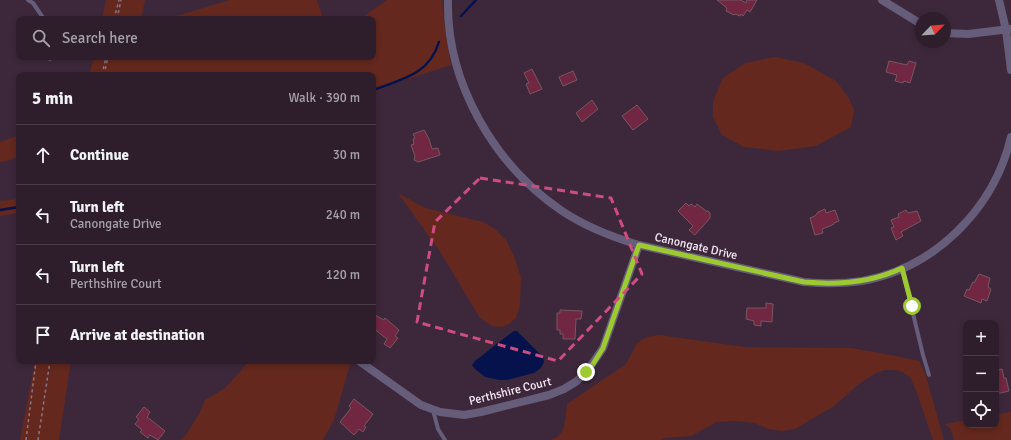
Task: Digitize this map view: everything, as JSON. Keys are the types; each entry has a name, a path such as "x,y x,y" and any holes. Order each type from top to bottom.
{"street":[{"name":"Canongate Drive","path":"448,0 449,31 458,70 485,131 499,151 527,183 562,211 597,230 618,239 639,245 804,282 837,283 882,276 928,255 948,240 976,212 995,182 1002,166 1011,137"},
{"path":"882,0 915,20"},
{"path":"999,0 1008,29 1011,70"},
{"path":"951,33 968,34 1008,29"},
{"name":"Perthshire Court","path":"363,364 414,401 433,410 457,415 481,412 549,395 564,389 577,381 593,364 603,348 639,245"}],"lane":[{"path":"28,0 33,3 42,16"},
{"path":"902,268 923,355 930,375"},
{"path":"433,410 438,429 445,440"}],"path":[{"path":"116,16 120,0"},
{"path":"104,72 106,60"},
{"path":"26,440 36,364"},
{"path":"38,440 50,364"}],"highlighted area":[{"path":"480,178 611,198 642,274 558,361 417,322 435,222"}],"shaded area":[{"path":"106,0 145,0 142,16 103,16"},
{"path":"230,0 317,0 322,16 176,16"},
{"path":"387,0 442,0 451,65 376,89 376,72 90,72 93,60 376,60 376,16 364,16"},
{"path":"775,57 804,63 836,81 849,98 854,110 851,127 816,146 778,151 744,147 722,135 713,117 713,101 723,78 745,63"},
{"path":"16,136 16,157 0,162 0,142"},
{"path":"398,193 425,208 483,222 495,229 506,240 514,256 521,278 520,305 516,318 509,324 502,327 492,326 480,318 441,253"},
{"path":"16,199 16,213 0,216 0,201"},
{"path":"514,331 517,331 543,357 544,362 541,368 534,373 507,380 499,380 485,377 474,368 472,365 475,361"},
{"path":"659,335 745,347 851,348 919,361 925,373 944,440 933,440 910,377 896,370 885,370 876,373 859,384 834,406 795,429 782,431 768,429 755,423 736,421 717,422 691,436 664,438 660,440 550,440 560,435 562,431 567,404 626,364 637,343 647,337"},
{"path":"34,364 71,364 59,440 20,440"},
{"path":"246,364 350,364 334,420 323,440 180,440 186,435 200,412 205,400 225,388"},
{"path":"1011,412 1011,440 954,440 951,429 945,424 963,421 963,428 999,428 999,414"}],"building":[{"path":"717,0 741,0 746,3 747,0 757,0 750,12 747,10 743,16 741,14 740,16 726,11 727,8"},
{"path":"889,61 907,65 909,61 916,63 910,83 895,81 897,75 886,72"},
{"path":"532,69 542,89 530,94 526,84 529,83 524,73"},
{"path":"573,71 577,80 563,86 559,77"},
{"path":"592,100 598,109 582,122 576,113"},
{"path":"637,105 648,119 633,130 622,116"},
{"path":"424,130 432,149 438,148 440,155 418,162 414,160 415,156 411,145 414,144 413,139 415,138 413,134"},
{"path":"686,203 689,206 691,204 695,207 697,204 710,213 710,218 695,235 689,230 693,226 678,211"},
{"path":"825,209 826,213 835,210 839,221 822,229 823,233 815,235 810,218"},
{"path":"906,210 908,213 917,211 921,221 901,232 903,236 896,240 891,228 894,227 891,220 899,217 898,214"},
{"path":"979,274 990,278 988,287 991,289 987,301 982,299 981,303 964,296 967,289 969,290"},
{"path":"766,303 773,304 772,322 761,321 761,326 754,325 754,321 746,319 747,308 766,308"},
{"path":"560,310 582,311 581,319 576,319 575,339 563,339 563,334 560,334 560,330 557,330 557,313 560,313"},
{"path":"376,316 384,320 385,318 399,330 395,336 398,338 390,348 384,344 387,339 376,330"},
{"path":"1002,369 1009,391 999,393 999,392 999,370"},
{"path":"354,399 373,414 364,426 366,427 363,432 359,429 354,435 340,422 351,408 349,406"},
{"path":"144,407 150,412 147,417 165,431 158,440 150,435 148,438 140,432 142,430 135,424 139,419 136,417"}],"waterway":[{"path":"461,16 476,0"},
{"path":"376,89 404,79 421,69 429,62 439,42"},
{"path":"0,210 16,207"}],"route":[{"path":"586,372 603,348 639,245 786,279 824,284 863,280 882,276 902,268 912,306"}]}
